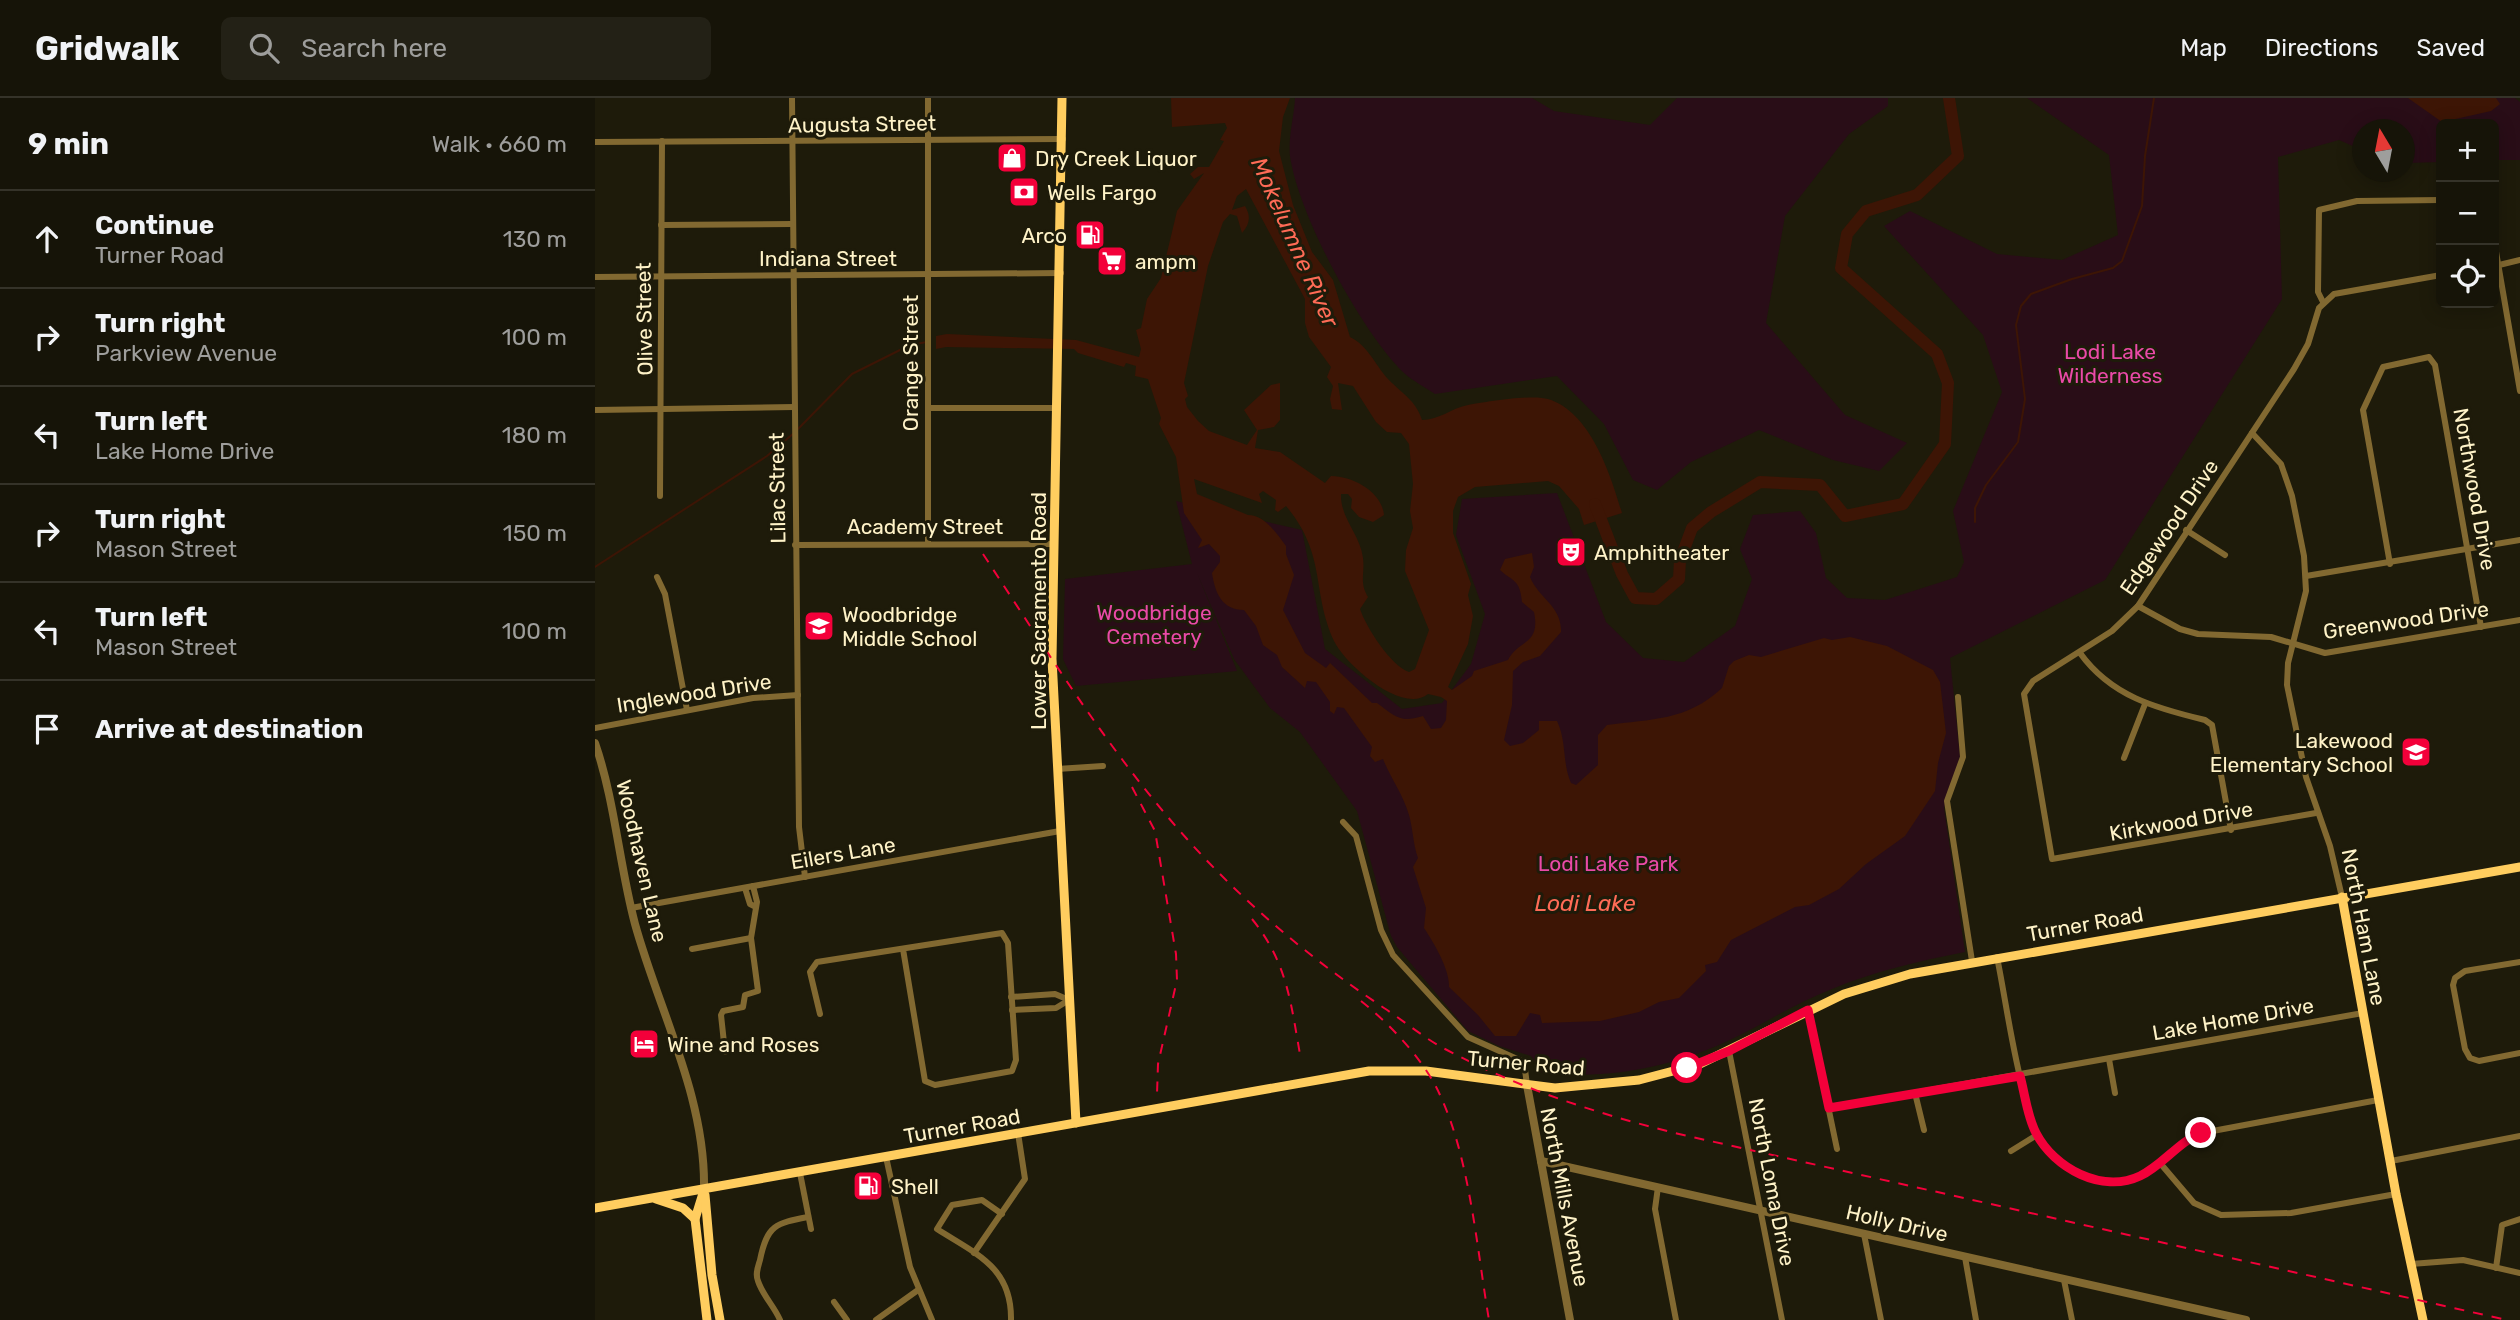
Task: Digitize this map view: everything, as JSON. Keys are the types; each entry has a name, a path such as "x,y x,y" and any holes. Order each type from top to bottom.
{"main road":[{"name":"Lower Sacramento Road","path":"1062,98 1061,273 1052,659 1076,1123"},
{"name":"Turner Road","path":"595,1208 1379,1070 1426,1071 1527,1085 1571,1088 1639,1080 1687,1068 1729,1051 1808,1010 1885,980 1972,961 2520,867"},
{"name":"North Ham Lane","path":"2342,897 2378,1100 2423,1320"},
{"path":"704,1190 695,1219 707,1320"},
{"path":"704,1190 712,1275 720,1320"},
{"path":"654,1198 683,1208 695,1219"}],"street":[{"name":"Lilac Street","path":"792,98 799,837 805,877"},
{"name":"Orange Street","path":"928,98 928,544"},
{"name":"Augusta Street","path":"595,142 1063,139"},
{"name":"Olive Street","path":"660,496 662,141"},
{"path":"2436,200 2366,201 2329,207 2317,214 2318,292 2323,302 2334,294 2436,276"},
{"path":"661,225 792,224"},
{"path":"2499,265 2520,260"},
{"name":"Indiana Street","path":"595,277 1061,273"},
{"path":"2499,282 2520,391"},
{"name":"Edgewood Drive","path":"2052,859 2024,694 2033,681 2112,631 2138,606 2294,369 2308,344 2323,302"},
{"name":"Northwood Drive","path":"2390,564 2363,410 2383,367 2431,358 2435,365 2481,626"},
{"path":"595,410 794,407"},
{"path":"928,408 1058,408"},
{"name":"North Ham Lane","path":"2252,433 2270,449 2286,475 2306,576 2306,592 2293,641 2287,685 2316,813 2330,846 2342,897"},
{"path":"2186,530 2225,555"},
{"path":"2306,576 2390,564 2520,540"},
{"name":"Academy Street","path":"795,545 1055,544"},
{"path":"657,577 665,594 687,710"},
{"name":"Greenwood Drive","path":"2138,606 2180,629 2198,634 2293,641 2317,651 2331,653 2520,620"},
{"path":"2080,653 2106,682 2145,704 2205,720 2212,725 2231,830"},
{"name":"Inglewood Drive","path":"595,728 753,698 798,695"},
{"path":"1958,697 1963,757 1957,780 1947,800 1972,961"},
{"path":"2124,758 2145,704"},
{"name":"Woodhaven Lane","path":"595,743 606,782 631,908 662,1000 699,1129 704,1190"},
{"path":"1057,769 1103,766"},
{"name":"Kirkwood Drive","path":"2052,859 2231,830 2316,813"},
{"name":"North Mills Avenue","path":"1343,822 1356,836 1381,930 1393,955 1468,1037 1524,1062 1570,1320"},
{"name":"Eilers Lane","path":"631,908 1060,831"},
{"path":"725,1052 721,1015 723,1011 743,1007 745,995 758,991 751,938 754,906 757,902 754,886"},
{"path":"745,888 750,904 754,906"},
{"path":"820,1014 810,972 812,965 817,962 902,948 1002,933 1009,943 1016,1060 1012,1071 930,1084 925,1081 902,948"},
{"path":"692,949 751,938"},
{"path":"1997,957 2020,1076 2037,1135 2056,1158 2071,1169 2102,1181 2137,1178 2201,1133 2378,1100"},
{"path":"2517,962 2465,971 2455,978 2453,985 2465,1049 2470,1058 2479,1061 2520,1053"},
{"path":"1011,997 1055,994 1069,1000"},
{"path":"1012,1010 1056,1008 1069,1000"},
{"path":"1808,1010 1837,1149"},
{"name":"Lake Home Drive","path":"1829,1108 2363,1013"},
{"name":"North Loma Drive","path":"1729,1051 1782,1320"},
{"path":"2109,1059 2116,1093"},
{"path":"1915,1093 1924,1130"},
{"path":"974,1253 1025,1179 1018,1133"},
{"path":"2011,1151 2037,1135"},
{"path":"2391,1161 2520,1136"},
{"path":"886,1157 901,1234 918,1290 932,1320"},
{"name":"Holly Drive","path":"1541,1161 2246,1320"},
{"path":"2160,1163 2194,1203 2221,1214 2291,1213 2396,1194"},
{"path":"800,1173 811,1229"},
{"path":"1658,1187 1655,1209 1676,1320"},
{"path":"1002,1213 982,1200 953,1205 937,1229 1001,1274 1011,1320"},
{"path":"780,1320 764,1298 756,1277 764,1242 771,1228 782,1222 809,1217"},
{"path":"2496,1268 2502,1225 2520,1219"},
{"path":"1864,1234 1881,1320"},
{"path":"1965,1257 1976,1320"},
{"path":"2411,1265 2449,1259 2520,1273"},
{"path":"2064,1280 2072,1320"},
{"path":"876,1320 918,1290"},
{"path":"834,1302 847,1320"}],"green space":[{"path":"1295,98 1532,98 1554,111 1650,125 1677,98 1888,98 1888,106 1849,134 1785,216 1766,323 1845,415 1907,443 1879,471 1833,460 1759,430 1691,462 1657,490 1633,480 1604,424 1557,376 1435,394 1404,373 1387,355 1352,302 1319,240 1305,209 1290,156"},
{"name":"Lodi Lake Park","path":"2027,98 2515,98 2520,102 2520,160 2499,160 2499,119 2436,119 2436,162 2415,163 2415,119 2352,119 2352,146 2339,140 2278,157 2282,299 2105,580 1950,658 1960,756 1944,808 1965,952 1864,977 1808,1000 1736,1037 1665,1064 1590,1075 1540,1072 1531,1056 1499,1046 1468,1031 1397,947 1391,936 1357,811 1300,732 1270,708 1234,659 1197,573 1237,671 1076,686 1063,659 1065,579 1192,564 1176,501 1302,530 1325,649 1402,709 1442,703 1471,664 1485,614 1456,535 1462,499 1557,493 1606,622 1643,658 1684,662 1735,626 1752,579 1740,549 1753,515 1800,511 1816,533 1826,578 1847,598 1885,600 1957,577 1964,562 1953,511 2002,392 1983,335 1884,226 1910,211 1997,254 2062,260 2118,235 2109,155"}],"water":[{"name":"Lodi Lake","path":"1171,98 1290,98 1283,117 1279,151 1293,205 1312,252 1333,280 1350,337 1361,345 1387,378 1412,402 1422,420 1468,405 1532,397 1548,399 1563,406 1576,417 1597,447 1622,513 1584,525 1579,509 1559,486 1548,481 1475,487 1458,497 1453,511 1453,533 1471,584 1468,595 1473,616 1468,644 1448,687 1452,690 1472,676 1474,671 1508,660 1531,636 1535,623 1534,612 1522,602 1520,589 1515,582 1500,570 1505,559 1532,553 1534,567 1530,577 1558,616 1561,632 1540,656 1523,662 1513,671 1512,705 1504,740 1510,746 1523,743 1539,730 1539,721 1557,721 1568,775 1571,783 1576,785 1598,765 1598,735 1607,725 1668,717 1695,707 1722,688 1729,666 1734,661 1749,655 1761,657 1824,638 1832,640 1850,637 1887,646 1933,670 1940,682 1946,733 1938,763 1935,791 1905,836 1866,864 1839,889 1809,905 1795,907 1731,940 1717,962 1705,965 1706,971 1679,998 1659,1002 1639,1012 1600,1021 1542,1023 1540,1015 1530,1013 1516,1036 1495,1036 1449,987 1444,965 1424,928 1426,908 1413,867 1418,858 1410,820 1404,800 1383,759 1375,762 1370,756 1372,747 1344,708 1337,707 1334,714 1330,711 1330,702 1316,682 1307,681 1305,688 1282,667 1277,655 1263,645 1256,626 1244,610 1230,607 1221,599 1212,573 1220,562 1220,556 1209,544 1198,548 1202,540 1184,513 1176,457 1159,424 1161,418 1148,379 1135,376 1136,366 1126,363 1124,367 1078,353 1074,349 936,349 936,336 947,334 1076,340 1139,357 1141,349 1136,330 1141,328 1147,299 1161,278 1177,211 1204,173 1194,179 1190,174 1198,167 1209,167 1224,141 1220,140 1227,128 1225,123 1172,127","holes":["1246,189 1305,299 1305,323 1309,337 1331,367 1327,377 1333,386 1330,399 1332,409 1342,410 1338,383 1353,386 1376,422 1387,432 1401,433 1409,444 1413,484 1410,511 1413,528 1406,550 1405,571 1429,630 1415,669 1409,672 1395,662 1380,645 1360,609 1368,597 1363,582 1363,558 1344,511 1341,494 1348,494 1352,499 1351,508 1359,517 1373,522 1384,515 1378,499 1357,482 1331,476 1325,483 1280,452 1255,448 1258,430 1274,427 1280,420 1280,383 1271,385 1244,410 1257,430 1247,445 1209,431 1187,407 1185,399 1188,396 1184,383 1208,266 1223,222 1230,214 1237,216 1242,233 1247,226 1249,217 1245,206 1232,210 1237,196","1194,479 1262,503 1259,494 1263,491 1276,500 1275,510 1278,512 1286,506 1308,541 1327,623 1340,651 1375,684 1390,693 1417,699 1428,694 1447,701 1446,720 1441,728 1431,729 1423,716 1403,719 1377,703 1372,703 1330,663 1326,668 1305,653 1283,610 1294,575 1286,554 1286,546 1260,518 1197,494"]},
{"path":"2408,98 2496,98 2500,104 2491,111 2455,119 2438,119"}],"waterway":[{"name":"Mokelumne River","path":"1595,504 1622,574 1635,598 1656,599 1679,579 1680,560 1692,528 1711,512 1760,482 1820,485 1845,516 1903,504 1945,444 1948,383 1937,354 1841,268 1847,234 1866,211 1917,195 1958,156 1949,98"},
{"path":"1975,522 1975,508 1986,485 2018,442 2025,399 2016,325 2021,306 2031,294 2113,268 2122,261 2142,206 2145,156 2154,98"},
{"path":"798,429 852,374 910,345 927,342"},
{"path":"595,567 767,456 794,433"}],"railway":[{"path":"983,554 1105,736 1158,806 1209,863 1280,930 1357,989 1445,1049 1560,1099 1679,1134 2507,1320"},
{"path":"1132,787 1155,831 1176,954 1177,980 1158,1064 1157,1094"},
{"path":"1252,919 1264,935 1281,968 1291,1003 1301,1060"},
{"path":"1361,1001 1395,1032 1416,1056 1440,1095 1459,1147 1466,1176 1489,1320"}],"place":[{"name":"Dry Creek Liquor","path":"1012,158"},
{"name":"Wells Fargo","path":"1024,192"},
{"name":"Arco","path":"1090,235"},
{"name":"ampm","path":"1112,261"},
{"name":"Amphitheater","path":"1571,552"},
{"name":"Woodbridge Middle School","path":"819,626"},
{"name":"Lakewood Elementary School","path":"2416,752"},
{"name":"Wine and Roses","path":"644,1044"},
{"name":"Shell","path":"868,1186"}],"route":[{"path":"1687,1068 1729,1051 1808,1010 1829,1108 2020,1076 2032,1125 2045,1147 2056,1158 2084,1176 2114,1182 2137,1178 2146,1173 2201,1133"}],"park label":[{"name":"Lodi Lake Wilderness","path":"2110,363"},
{"name":"Woodbridge Cemetery","path":"1154,624"}]}
